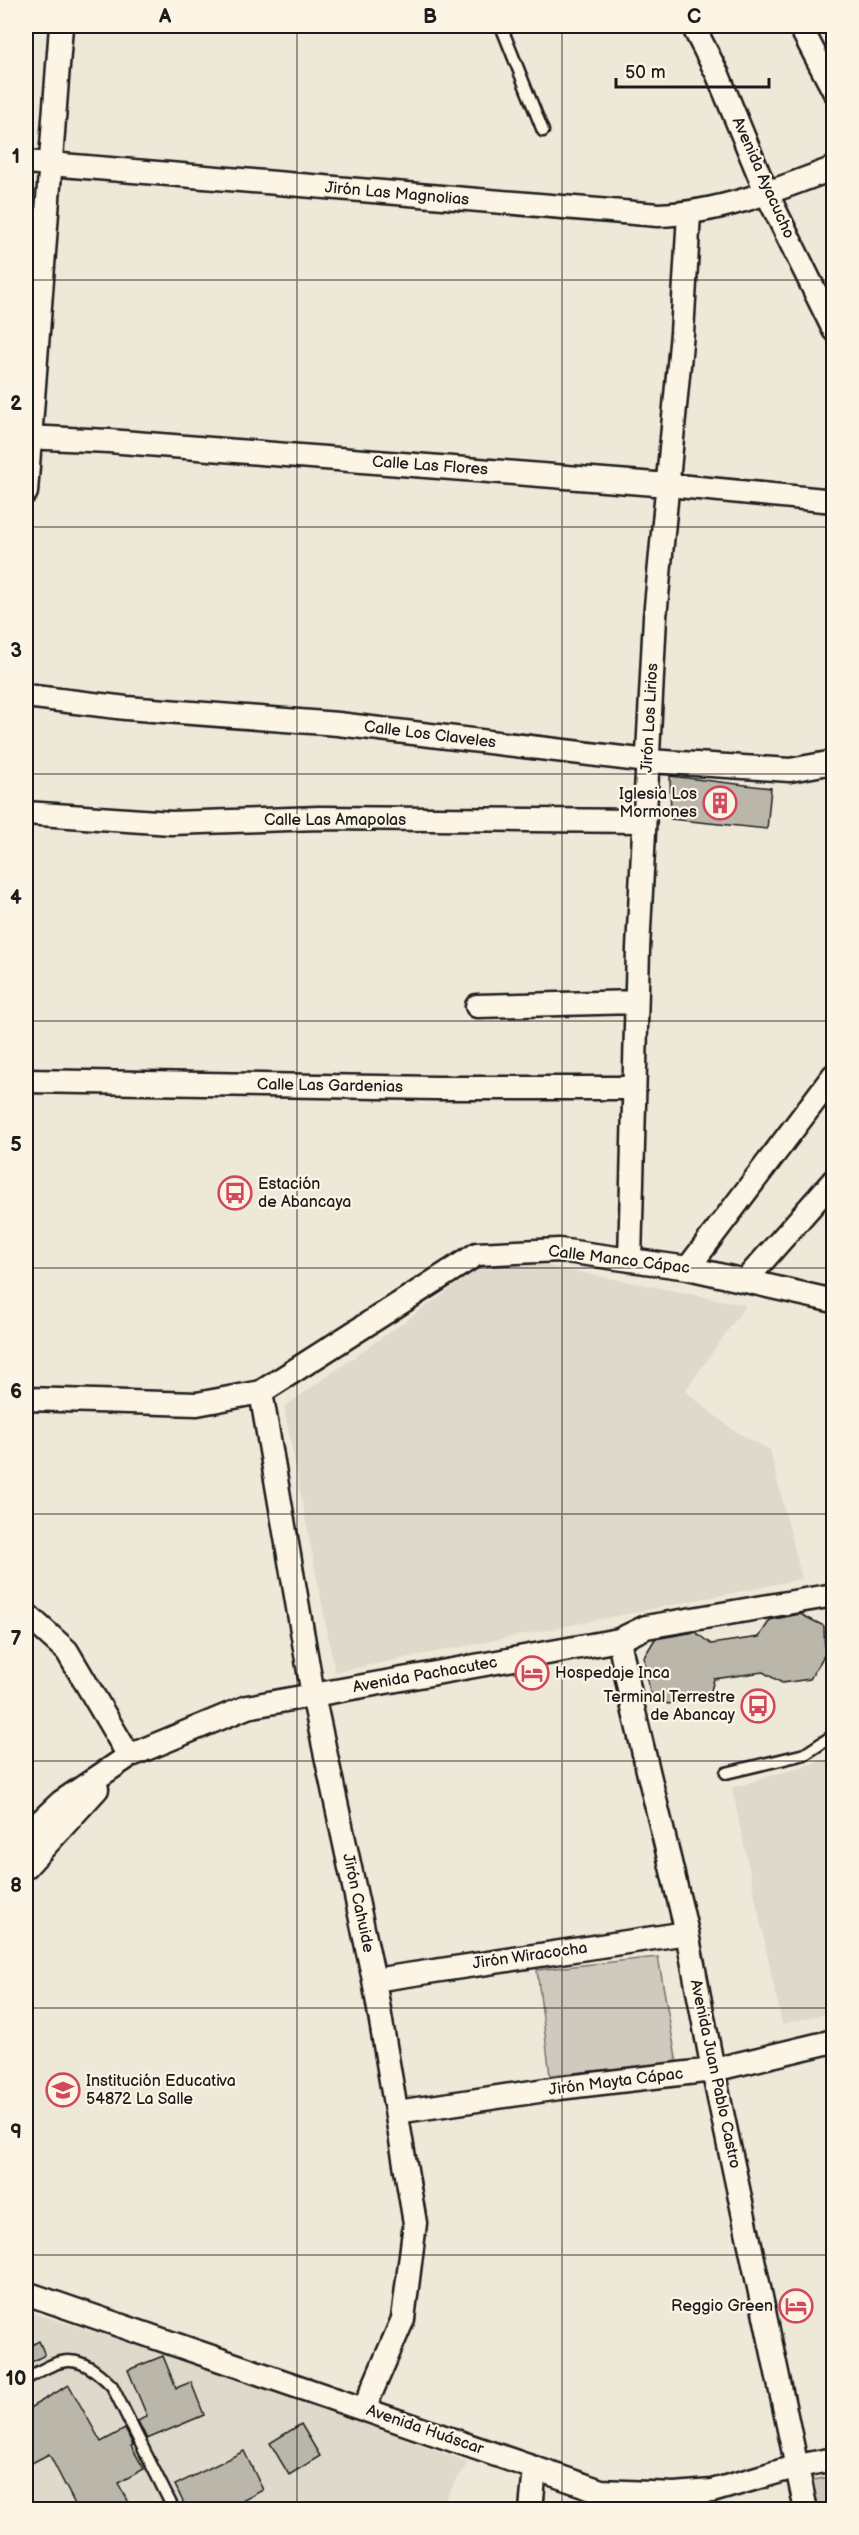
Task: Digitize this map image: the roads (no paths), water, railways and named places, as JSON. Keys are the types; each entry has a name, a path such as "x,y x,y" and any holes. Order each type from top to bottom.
{"street":[{"path":"26,492 28,437 61,26"},
{"name":"Avenida Ayacucho","path":"693,26 718,75 767,194 834,330"},
{"path":"800,26 834,91"},
{"name":"Jirón Las Magnolias","path":"26,162 658,215 689,214 767,194 834,168"},
{"name":"Jirón Los Lirios","path":"630,1260 636,1002 655,617 682,333 689,214"},
{"name":"Calle Las Flores","path":"28,437 109,441 668,485 834,501"},
{"name":"Calle Los Claveles","path":"26,696 126,708 338,723 648,761 790,770 834,762"},
{"name":"Calle Las Amapolas","path":"26,813 171,823 319,818 644,821"},
{"path":"477,1006 636,1002"},
{"path":"688,1268 834,1075"},
{"name":"Calle Las Gardenias","path":"26,1081 436,1088 634,1088"},
{"path":"745,1281 834,1180"},
{"name":"Calle Manco Cápac","path":"261,1392 477,1254 559,1250 688,1268 834,1301"},
{"path":"26,1399 197,1404 261,1392"},
{"name":"Jirón Cahuide","path":"261,1392 314,1695 374,1980 415,2223 403,2319 364,2409"},
{"name":"Avenida Pachacutec","path":"26,1835 61,1802 129,1756 247,1707 620,1640 646,1627 834,1595"},
{"path":"26,1614 67,1651 129,1756"},
{"name":"Avenida Juan Pablo Castro","path":"620,1640 633,1708 687,1933 713,2070 806,2510"},
{"name":"Avenida Pachacutec","path":"26,1867 129,1756"},
{"name":"Jirón Wiracocha","path":"374,1980 687,1933"},
{"name":"Jirón Mayta Cápac","path":"397,2112 559,2088 713,2070 834,2041"},
{"name":"Avenida Huáscar","path":"26,2293 601,2491 674,2494 712,2491 798,2466 834,2459"},
{"path":"531,2510 534,2468"}],"lane":[{"path":"501,26 543,131"},
{"path":"726,1773 805,1754 834,1735"},
{"path":"26,2379 51,2364 68,2360 84,2362 98,2372 112,2386 174,2510"}],"place":[{"name":"Iglesia Los Mormones","path":"720,803"},
{"name":"Estación de Abancaya","path":"235,1193"},
{"name":"Hospedaje Inca","path":"532,1673"},
{"name":"Terminal Terrestre de Abancay","path":"758,1706"},
{"name":"Institución Educativa 54872 La Salle","path":"63,2090"},
{"name":"Reggio Green","path":"796,2306"}]}
